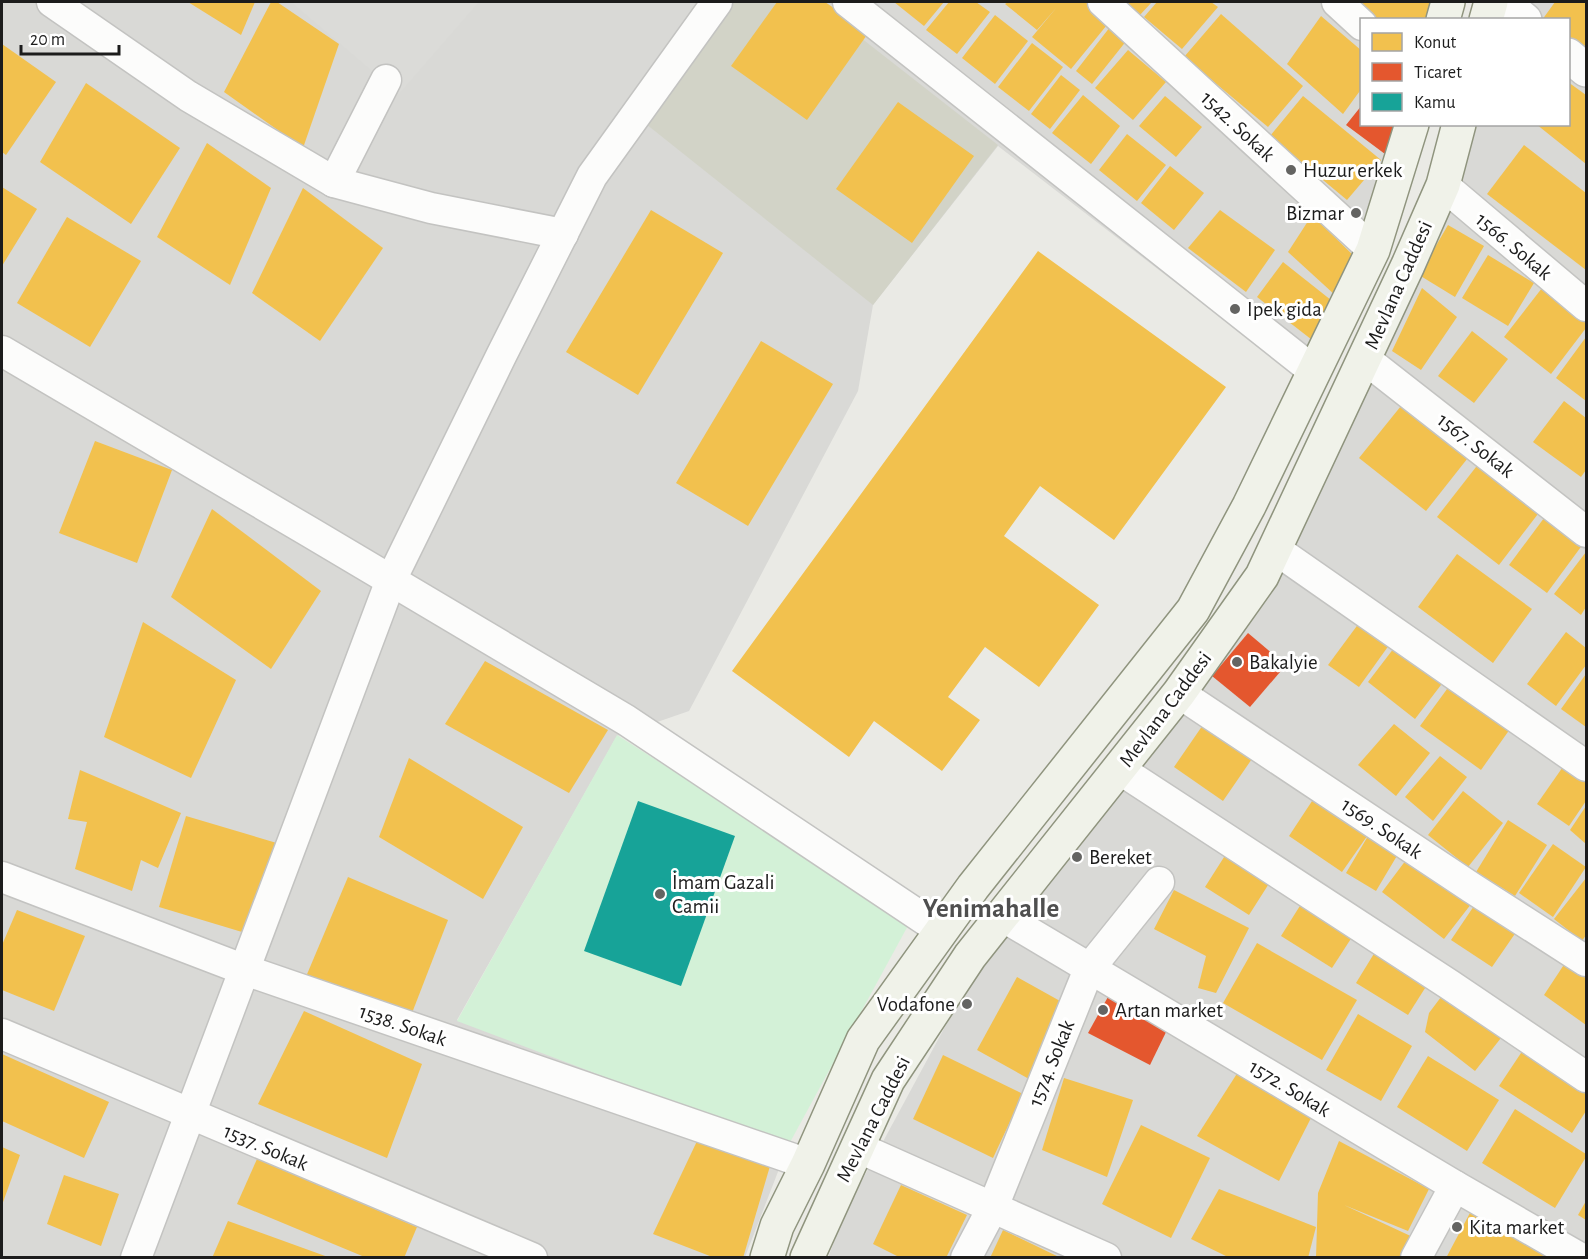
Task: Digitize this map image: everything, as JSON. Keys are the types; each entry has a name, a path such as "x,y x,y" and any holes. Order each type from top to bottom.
{"main road":[{"path":"1444,18 1448,2"},
{"path":"1487,18 1491,2"},
{"name":"Mevlana Caddesi","path":"767,1257 777,1226 808,1164 863,1040 973,887 1192,610 1249,506 1373,250 1411,126"},
{"name":"Mevlana Caddesi","path":"807,1257 888,1080 970,956 1179,693 1262,576 1365,359 1443,185 1458,126"}],"street":[{"path":"52,2 188,96 334,182 431,208 563,234"},
{"path":"136,1257 391,580 592,176 717,2"},
{"path":"849,2 1315,372"},
{"name":"1542. Sokak","path":"1103,2 1373,250"},
{"path":"1337,2 1360,23"},
{"path":"1503,2 1523,18"},
{"path":"1570,56 1587,70"},
{"path":"334,182 386,80"},
{"name":"1566. Sokak","path":"1443,185 1587,306"},
{"path":"2,351 626,720 942,931"},
{"name":"1567. Sokak","path":"1365,359 1587,532"},
{"path":"1275,549 1587,766"},
{"name":"1569. Sokak","path":"1179,693 1472,888 1587,961"},
{"path":"1119,769 1587,1077"},
{"name":"1538. Sokak","path":"2,877 245,970 808,1164"},
{"name":"1574. Sokak","path":"966,1257 993,1207 1089,969 1159,882"},
{"name":"1572. Sokak","path":"1002,916 1455,1186 1580,1257"},
{"name":"1537. Sokak","path":"2,1034 532,1257"},
{"path":"857,1147 1106,1257"},
{"path":"1416,1257 1455,1186"}],"shaded area":[{"path":"2,2 1436,2 1430,18 1360,18 1360,126 1395,126 1350,261 1294,374 998,146 873,305 858,391 689,711 617,736 457,1020 788,1146 745,1257 2,1257"},
{"path":"291,2 479,2 399,94"},
{"path":"734,2 815,2 998,145 873,305 646,124"},
{"path":"1513,2 1586,2 1586,1257 828,1258 845,1212 967,986 1275,585 1450,208 1476,126 1570,126 1570,18 1509,18"}],"green space":[{"path":"617,735 910,922 788,1146 457,1021"}],"building: Konut":[{"path":"188,2 255,2 241,35"},
{"path":"271,2 277,2 339,44 303,148 224,92"},
{"path":"777,2 825,2 869,32 807,120 731,66"},
{"path":"894,2 944,2 924,26"},
{"path":"949,2 976,2 990,12 957,54 926,30"},
{"path":"1008,2 1088,2 1111,20 1071,69 1032,37 1057,7 1037,30 1005,4"},
{"path":"1122,2 1152,2 1139,16"},
{"path":"1157,2 1211,2 1218,7 1182,49 1144,17"},
{"path":"1357,2 1430,2 1426,18 1374,18"},
{"path":"1555,2 1586,2 1586,53 1570,41 1570,18 1543,18"},
{"path":"1221,14 1303,86 1268,127 1184,57"},
{"path":"995,15 1028,41 995,84 962,58"},
{"path":"1321,16 1360,49 1360,91 1343,114 1287,64"},
{"path":"1110,27 1127,40 1092,84 1076,71"},
{"path":"1032,43 1063,67 1029,111 998,87"},
{"path":"2,44 56,82 6,155 2,152"},
{"path":"1128,50 1166,82 1133,120 1095,88"},
{"path":"1061,75 1080,90 1050,129 1031,114"},
{"path":"86,83 180,148 131,224 40,162"},
{"path":"1570,83 1586,95 1586,164 1538,126 1570,126"},
{"path":"1083,95 1120,126 1091,164 1052,133"},
{"path":"1165,96 1202,127 1176,157 1139,126"},
{"path":"1303,96 1381,160 1347,200 1270,136"},
{"path":"898,102 974,156 912,243 836,189"},
{"path":"1127,134 1166,165 1137,201 1099,170"},
{"path":"207,143 271,188 230,285 157,237"},
{"path":"1524,145 1586,193 1586,270 1487,194"},
{"path":"1170,166 1204,193 1174,230 1141,203"},
{"path":"2,187 37,209 2,266"},
{"path":"303,188 383,248 320,341 252,293"},
{"path":"651,210 723,253 638,395 566,352"},
{"path":"1220,210 1275,250 1246,292 1188,248"},
{"path":"1312,215 1356,258 1335,295 1288,252"},
{"path":"67,217 141,261 90,347 17,303"},
{"path":"1448,225 1484,246 1455,297 1419,275"},
{"path":"1038,251 1226,387 1114,540 1040,486 1004,536 1099,605 1039,687 985,647 948,697 980,720 942,771 874,721 849,757 732,671"},
{"path":"1488,255 1534,283 1508,326 1462,298"},
{"path":"1283,262 1336,304 1316,343 1257,297"},
{"path":"1422,288 1457,317 1421,370 1392,351"},
{"path":"1542,288 1586,323 1586,328 1551,374 1504,337"},
{"path":"1472,331 1508,359 1474,403 1438,376"},
{"path":"1586,337 1586,401 1556,378"},
{"path":"761,341 833,384 748,526 676,483"},
{"path":"1405,401 1471,454 1426,511 1359,458"},
{"path":"1564,401 1586,418 1586,470 1581,477 1533,442"},
{"path":"95,441 172,470 137,563 59,533"},
{"path":"1483,458 1544,506 1499,565 1437,517"},
{"path":"212,509 321,591 271,669 171,597"},
{"path":"1550,510 1586,540 1547,593 1509,565"},
{"path":"1586,552 1586,607 1581,615 1554,594"},
{"path":"1457,554 1532,609 1493,663 1418,607"},
{"path":"1362,619 1392,641 1359,687 1328,665"},
{"path":"143,622 236,680 191,778 104,737"},
{"path":"1566,632 1586,648 1586,665 1556,706 1527,684"},
{"path":"1397,644 1444,681 1415,719 1368,682"},
{"path":"485,661 608,730 569,793 445,724"},
{"path":"1586,674 1586,727 1561,709"},
{"path":"1450,685 1510,729 1481,770 1420,726"},
{"path":"1207,719 1256,753 1223,801 1174,767"},
{"path":"1394,724 1430,753 1396,796 1358,765"},
{"path":"1440,756 1467,777 1433,821 1405,797"},
{"path":"409,758 523,827 483,899 379,837"},
{"path":"1567,761 1586,775 1586,801 1569,826 1537,804"},
{"path":"80,770 181,813 158,868 141,860 132,891 75,869 87,822 68,819"},
{"path":"1463,791 1503,823 1468,867 1428,835"},
{"path":"1316,795 1370,832 1342,872 1289,836"},
{"path":"1586,806 1586,844 1570,830"},
{"path":"186,816 280,844 252,935 159,907"},
{"path":"1508,820 1547,845 1515,896 1476,872"},
{"path":"1371,831 1401,849 1376,891 1346,873"},
{"path":"1553,844 1586,867 1553,917 1519,893"},
{"path":"1412,852 1475,899 1444,939 1382,892"},
{"path":"1226,854 1270,882 1249,915 1205,887"},
{"path":"348,877 448,920 412,1013 305,979"},
{"path":"1586,878 1586,935 1582,941 1554,919"},
{"path":"1174,890 1249,928 1216,993 1198,988 1206,956 1154,929"},
{"path":"1478,900 1521,925 1492,967 1451,940"},
{"path":"1303,901 1354,934 1332,968 1281,936"},
{"path":"17,910 85,936 54,1011 2,990 2,945"},
{"path":"1257,943 1357,1000 1322,1060 1223,1003"},
{"path":"1375,952 1427,985 1408,1015 1356,983"},
{"path":"1569,957 1586,967 1586,1025 1544,995"},
{"path":"1017,977 1069,1006 1029,1079 977,1050"},
{"path":"1450,985 1508,1029 1475,1071 1425,1032 1429,1013"},
{"path":"304,1011 422,1064 387,1158 258,1104"},
{"path":"1358,1014 1412,1046 1381,1101 1326,1070"},
{"path":"1523,1050 1586,1090 1586,1111 1572,1133 1499,1086"},
{"path":"2,1054 109,1102 84,1158 2,1121"},
{"path":"943,1055 1023,1094 993,1158 913,1119"},
{"path":"1428,1056 1499,1100 1467,1151 1397,1107"},
{"path":"1238,1072 1312,1116 1279,1181 1197,1136"},
{"path":"1064,1078 1133,1100 1107,1177 1042,1150"},
{"path":"1515,1109 1586,1154 1555,1208 1482,1163"},
{"path":"1141,1125 1210,1158 1171,1238 1102,1204"},
{"path":"698,1139 770,1166 743,1258 715,1258 653,1234"},
{"path":"1339,1141 1429,1189 1408,1231 1344,1205 1417,1239 1409,1258 1316,1258 1318,1193"},
{"path":"2,1147 20,1155 2,1205"},
{"path":"257,1159 417,1227 404,1258 367,1258 237,1204"},
{"path":"64,1175 119,1194 101,1246 47,1224"},
{"path":"901,1185 967,1215 946,1258 901,1258 873,1244"},
{"path":"1219,1189 1316,1227 1308,1258 1230,1258 1191,1239"},
{"path":"1586,1201 1586,1220 1578,1215"},
{"path":"1471,1211 1557,1258 1446,1258"},
{"path":"228,1221 328,1257 328,1258 212,1258"},
{"path":"1003,1230 1061,1258 990,1258"}],"building: Ticaret":[{"path":"1360,108 1360,126 1394,126 1385,154 1346,125"},
{"path":"1248,633 1286,665 1250,707 1212,676"},
{"path":"1109,995 1168,1028 1150,1065 1088,1033"}],"building: Kamu":[{"name":"İmam Gazali Camii","path":"638,801 735,836 681,986 584,951"}],"place":[{"name":"Huzur erkek","path":"1291,170"},
{"name":"Bizmar","path":"1356,213"},
{"name":"Ipek gida","path":"1235,309"},
{"name":"Bakalyie","path":"1237,662"},
{"name":"Bereket","path":"1077,857"},
{"name":"İmam Gazali Camii","path":"660,894"},
{"name":"Vodafone","path":"967,1004"},
{"name":"Artan market","path":"1103,1010"},
{"name":"Kita market","path":"1457,1227"}],"district":[{"name":"Yenimahalle","path":"991,908"}]}
